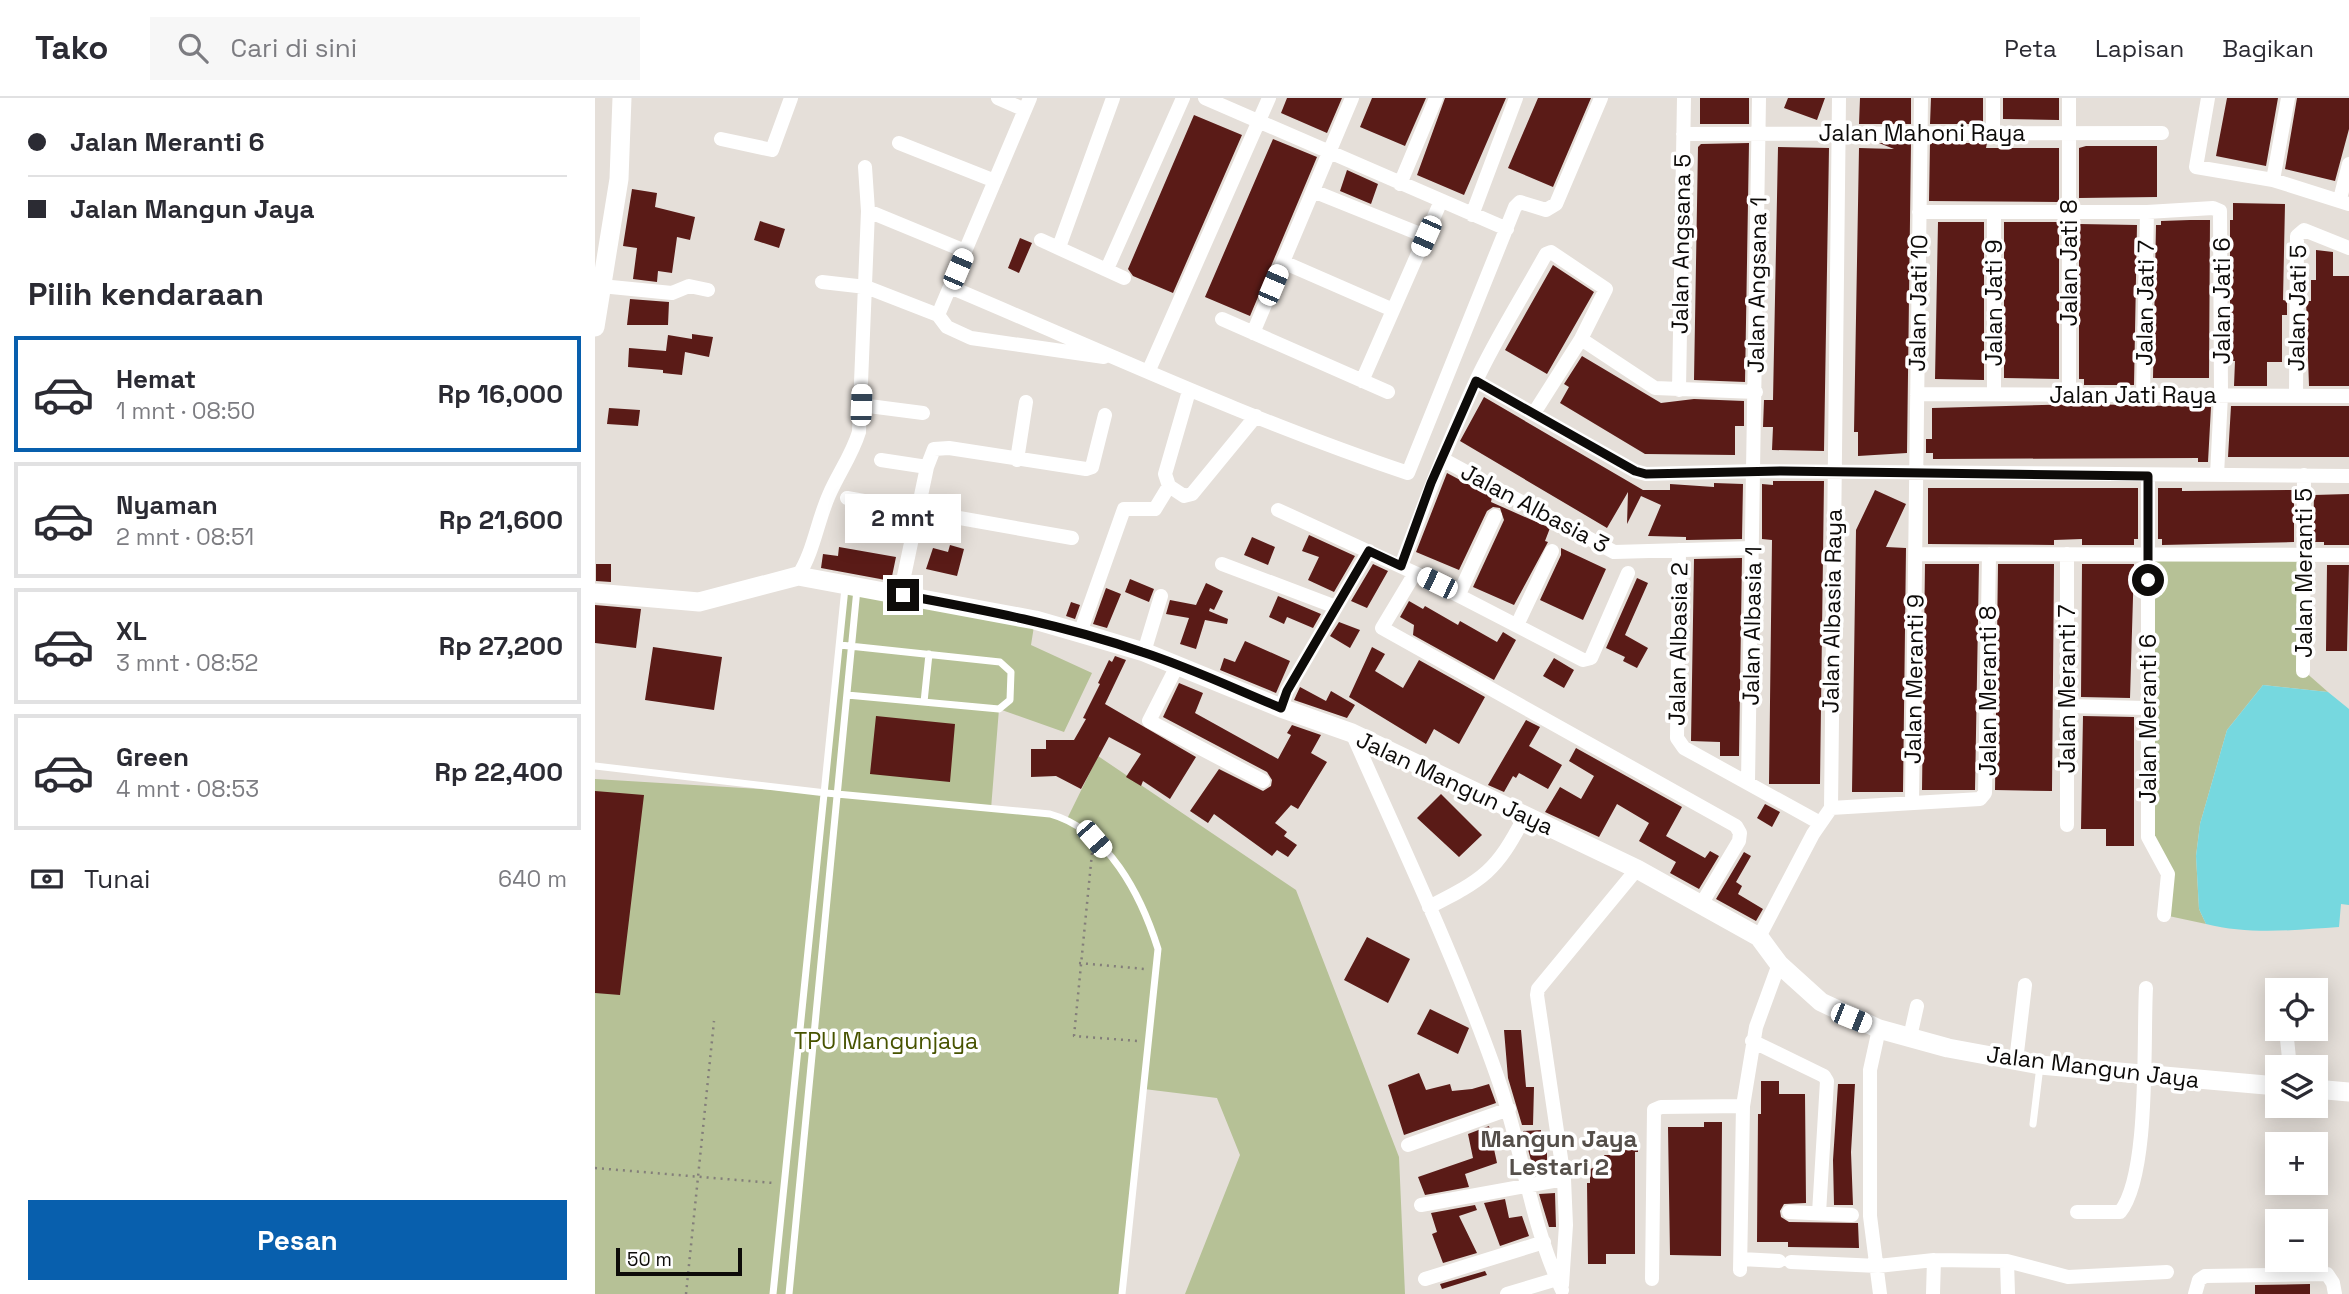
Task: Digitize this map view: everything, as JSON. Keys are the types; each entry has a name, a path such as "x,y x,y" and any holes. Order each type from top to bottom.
{"street":[{"path":"595,327 619,179 622,98"},
{"path":"721,139 772,150 790,98"},
{"path":"938,315 1028,104 998,98"},
{"path":"1059,247 1113,98"},
{"path":"1107,269 1183,98"},
{"path":"1205,98 1507,229"},
{"path":"1149,370 1269,98"},
{"path":"1253,332 1352,98"},
{"path":"1400,184 1436,98"},
{"path":"1472,215 1516,98"},
{"path":"950,287 1149,370 1188,391 1408,474 1520,202 1545,210 1556,204 1601,98"},
{"name":"Jalan Angsana 5","path":"1679,390 1684,98"},
{"name":"Jalan Angsana 1","path":"1755,471 1759,98"},
{"name":"Jalan Albasia Raya","path":"1831,808 1839,98"},
{"name":"Jalan Jati 10","path":"1916,473 1921,98"},
{"path":"1993,98 1993,133"},
{"name":"Jalan Jati 8","path":"2069,98 2069,394"},
{"path":"2209,98 2196,167 2273,180 2345,202 2349,164"},
{"path":"2273,180 2288,98"},
{"name":"Jalan Mahoni Raya","path":"1683,134 2162,133"},
{"path":"899,143 995,181"},
{"path":"798,576 809,561 828,497 854,447 861,405 868,211 865,167"},
{"path":"1313,191 1426,236"},
{"path":"1362,381 1441,201"},
{"name":"Jalan Jati 6","path":"2147,212 2213,208 2220,212 2221,396 2217,474"},
{"path":"868,211 965,251"},
{"path":"1919,212 2147,212"},
{"name":"Jalan Jati 9","path":"1994,212 1994,394"},
{"name":"Jalan Jati 7","path":"2144,395 2147,212"},
{"name":"Jalan Jati 5","path":"2296,396 2298,233 2307,230 2349,248"},
{"path":"1041,240 1124,278"},
{"path":"1534,413 1581,340 1606,287 1551,252 1546,254 1476,381 1444,460 1431,483 1408,569 1382,628 1736,826 1740,833 1739,841 1702,904"},
{"path":"1283,262 1393,310"},
{"path":"822,282 866,288 938,315 955,333 971,338 1123,359"},
{"path":"601,286 672,293 689,286 708,290"},
{"path":"1222,319 1388,392"},
{"path":"1581,340 1654,388 1756,392"},
{"path":"1476,381 1635,471 2349,476"},
{"path":"1188,391 1165,474 1169,486 1184,496 1192,494 1256,416"},
{"name":"Jalan Jati Raya","path":"1917,394 2349,396"},
{"path":"1017,460 1026,402"},
{"path":"861,405 923,414"},
{"path":"903,595 903,581 927,467 934,449 939,447 1086,469 1092,467 1105,415"},
{"path":"881,460 927,467"},
{"name":"Jalan Albasia 3","path":"1444,460 1614,552 1753,548"},
{"name":"Jalan Albasia 1","path":"1748,781 1755,471"},
{"name":"Jalan Meranti 9","path":"1912,803 1916,473"},
{"name":"Jalan Meranti 5","path":"2303,671 2304,475"},
{"name":"Jalan Meranti 6","path":"2148,476 2148,837 2168,874 2164,915"},
{"path":"1080,633 1124,509 1155,509 1169,486"},
{"path":"847,498 1072,538"},
{"path":"1278,510 1518,623 1583,660 1591,657 1627,573"},
{"path":"1459,594 1495,516"},
{"name":"Jalan Albasia 2","path":"1679,550 1677,738 1684,748 1748,781"},
{"path":"1281,708 1287,691 1369,551"},
{"path":"1518,623 1552,551"},
{"path":"1916,554 2349,555"},
{"name":"Jalan Meranti 8","path":"1912,803 1980,799 1986,793 1989,554"},
{"name":"Jalan Meranti 7","path":"2067,554 2067,825"},
{"path":"1222,564 1336,607"},
{"name":"Jalan Mangun Jaya","path":"595,593 699,602 798,576 851,588 1035,620 1080,633 1144,652 1281,708 1352,733 1637,869 1759,937 1779,964 1821,1002 1879,1029 2040,1065 2265,1085"},
{"path":"1144,652 1161,596"},
{"path":"1177,666 1149,722 1263,781"},
{"path":"2067,706 2146,708"},
{"path":"1352,733 1477,1018 1509,1109 1527,1184 1560,1288"},
{"path":"1748,781 1821,823"},
{"path":"1759,937 1831,808 1912,803"},
{"path":"1429,907 1478,883 1505,854 1525,816"},
{"path":"1560,1288 1566,1225 1564,1179 1537,1005 1538,989 1637,869"},
{"path":"1779,964 1752,1041 1743,1106 1740,1265 1785,1262 1878,1266 1934,1260 2007,1261 2068,1278 2167,1272"},
{"path":"2016,1061 2025,985"},
{"path":"2077,1212 2120,1212 2133,1189 2140,1161 2146,988"},
{"path":"1910,1037 1917,1006"},
{"path":"1879,1029 1870,1070 1870,1216 1881,1294"},
{"path":"1752,1041 1824,1076 1827,1081 1819,1213"},
{"path":"2328,1090 2349,1092"},
{"path":"1652,1279 1654,1110 1661,1107 1743,1106"},
{"path":"1408,1145 1509,1109"},
{"path":"1421,1205 1564,1179"},
{"path":"1789,1212 1852,1215"},
{"path":"1425,1279 1544,1242"},
{"path":"1933,1294 1934,1260"},
{"path":"2007,1261 2008,1294"},
{"path":"2195,1294 2199,1280 2205,1276 2327,1274 2333,1283 2335,1294"},
{"path":"1507,1294 1560,1288"}],"lane":[{"path":"773,1294 840,645 851,588"},
{"path":"789,1294 836,794 848,695 852,646 851,588"},
{"path":"840,645 1000,662 1011,672 1013,682 1010,699 999,709 848,695"},
{"path":"924,702 929,654"},
{"path":"595,766 826,793 1050,814 1084,828 1119,867 1147,915 1158,949 1122,1294"},
{"path":"2033,1124 2040,1065"}],"path":[{"path":"1094,839 1079,963 1074,1036 1148,1042"},
{"path":"1079,963 1156,969"},
{"path":"686,1294 714,1021"},
{"path":"595,1168 783,1184"}],"green space":[{"path":"2149,555 2303,555 2303,670 2328,692 2263,685 2227,730 2200,824 2196,856 2199,909 2206,924 2164,915 2168,888 2155,851"},
{"name":"TPU Mangunjaya","path":"845,587 1035,620 1031,645 1092,673 1064,732 999,709 991,809 1067,819 1098,756 1296,890 1399,1157 1405,1294 1185,1294 1240,1155 1217,1098 1144,1089 1122,1294 595,1294 595,779 825,793"}],"water":[{"path":"2263,685 2328,692 2349,709 2349,905 2341,904 2339,927 2239,930 2206,924 2199,909 2196,856 2200,824 2227,730"}],"building":[{"path":"1287,98 1342,98 1327,133 1281,113"},
{"path":"1372,98 1426,98 1405,146 1360,127"},
{"path":"1445,98 1506,98 1464,195 1417,175"},
{"path":"1538,98 1591,98 1553,187 1508,168"},
{"path":"1700,98 1749,98 1749,124 1700,124"},
{"path":"1788,98 1825,98 1817,120 1784,108"},
{"path":"1860,98 1911,98 1911,124 1859,124"},
{"path":"1931,98 1983,98 1983,124 1930,124"},
{"path":"2003,98 2059,98 2059,120 2003,119"},
{"path":"2227,98 2278,98 2266,166 2216,156"},
{"path":"2297,98 2349,98 2349,129 2335,181 2285,169"},
{"path":"1194,115 1242,135 1173,293 1133,276 1128,269"},
{"path":"1273,139 1317,157 1250,316 1205,297"},
{"path":"1749,143 1745,382 1694,380 1698,147 1701,144"},
{"path":"1879,143 1911,143 1907,453 1858,456 1858,432 1854,432 1859,148 1894,149"},
{"path":"1930,143 1987,143 1986,148 2059,148 2059,202 1929,201"},
{"path":"2157,146 2157,197 2079,198 2079,148"},
{"path":"1778,147 1829,148 1824,451 1772,450 1773,427 1763,427 1764,400 1773,400"},
{"path":"1347,170 1378,184 1371,204 1340,191"},
{"path":"632,189 657,193 655,207 695,217 690,240 677,237 672,273 658,271 657,282 633,279 637,248 623,246"},
{"path":"2233,203 2285,204 2283,300 2287,301 2287,315 2282,315 2282,362 2267,362 2267,386 2234,386 2235,361 2230,361 2230,220 2233,220"},
{"path":"2210,220 2209,378 2153,378 2156,225 2161,225 2161,221"},
{"path":"760,221 785,229 779,248 754,240"},
{"path":"1938,222 1984,222 1984,380 1935,379"},
{"path":"2004,222 2059,222 2059,379 2004,378"},
{"path":"2079,224 2137,225 2134,385 2084,385 2084,379 2079,379"},
{"path":"1020,238 1032,243 1019,273 1008,268"},
{"path":"2316,250 2333,252 2333,276 2349,276 2349,386 2309,386 2306,301 2311,301 2311,280 2316,280"},
{"path":"1553,265 1594,292 1547,374 1505,350"},
{"path":"630,299 669,302 668,325 627,325"},
{"path":"692,334 713,337 709,357 685,352 682,375 663,373 663,370 628,367 629,348 666,351 668,335 692,339"},
{"path":"1582,356 1661,403 1694,399 1744,401 1744,426 1735,426 1735,455 1645,454 1560,403 1569,387 1564,384"},
{"path":"1484,397 1643,490 1670,490 1670,484 1714,487 1714,483 1743,484 1742,539 1686,540 1686,537 1648,536 1661,505 1641,496 1627,524 1628,492 1607,528 1460,441"},
{"path":"2084,404 2211,407 2208,462 2198,462 2198,458 1933,459 1933,453 1926,453 1926,439 1932,439 1932,408"},
{"path":"2231,406 2349,406 2349,457 2228,457"},
{"path":"609,408 640,410 638,426 607,424"},
{"path":"1447,473 1492,497 1491,502 1550,528 1545,541 1548,542 1514,605 1473,587 1504,520 1500,508 1493,507 1487,511 1459,570 1416,552"},
{"path":"1773,481 1824,481 1820,784 1769,784 1772,540 1762,539 1762,484 1773,485"},
{"path":"1928,488 2138,488 2138,539 2134,539 2134,545 2082,545 2082,539 2054,540 2054,545 1928,544"},
{"path":"2158,488 2182,488 2182,491 2294,490 2294,542 2162,545 2162,539 2158,539"},
{"path":"1875,490 1906,504 1886,547 1906,548 1903,792 1852,792 1856,530"},
{"path":"2349,494 2349,545 2313,542 2314,495"},
{"path":"1309,535 1355,556 1334,592 1308,580 1319,557 1302,551"},
{"path":"1252,537 1275,547 1268,565 1244,555"},
{"path":"950,545 964,549 957,576 926,569 933,548 948,552"},
{"path":"839,547 896,557 891,581 821,568 823,554 838,556"},
{"path":"1561,548 1606,569 1583,620 1540,600 1561,555"},
{"path":"1742,558 1739,756 1720,756 1720,742 1691,741 1694,559"},
{"path":"596,564 611,564 611,582 596,581"},
{"path":"1373,564 1388,571 1367,608 1351,601"},
{"path":"1925,564 1979,564 1975,790 1922,790"},
{"path":"1998,564 2054,564 2052,791 1995,790"},
{"path":"2082,564 2134,564 2130,698 2081,697"},
{"path":"2327,565 2349,565 2347,651 2326,651"},
{"path":"1637,578 1648,583 1625,635 1648,648 1637,668 1623,661 1625,657 1606,648"},
{"path":"1130,579 1154,589 1149,602 1125,592"},
{"path":"1206,583 1223,591 1214,610 1210,608 1209,611 1228,619 1227,624 1205,620 1196,649 1180,644 1189,618 1166,614 1170,600 1196,605"},
{"path":"1106,588 1121,594 1107,628 1093,624"},
{"path":"1278,596 1321,614 1313,628 1287,617 1284,624 1269,617"},
{"path":"1409,601 1423,609 1425,606 1458,625 1460,621 1497,642 1503,632 1516,640 1494,680 1413,635 1414,625 1400,617"},
{"path":"1071,602 1080,605 1075,619 1066,616"},
{"path":"595,605 641,609 636,648 595,643"},
{"path":"1339,622 1360,630 1350,648 1330,636"},
{"path":"1245,641 1290,661 1276,693 1220,670 1224,658 1235,662"},
{"path":"653,647 722,657 714,710 645,700"},
{"path":"1372,647 1385,654 1375,671 1403,688 1419,660 1485,697 1459,744 1434,729 1426,744 1349,697"},
{"path":"1115,656 1126,660 1105,704 1196,757 1170,799 1143,781 1141,786 1126,777 1141,754 1109,737 1081,789 1056,776 1031,777 1031,749 1046,749 1046,740 1074,740 1086,719 1083,718 1109,660 1112,662"},
{"path":"1554,658 1574,670 1564,688 1543,676"},
{"path":"1179,683 1203,693 1195,713 1278,759 1291,735 1287,733 1292,725 1321,735 1311,753 1327,762 1298,809 1291,805 1275,823 1287,832 1284,836 1297,845 1288,857 1277,850 1272,856 1214,814 1208,823 1190,811 1219,769 1263,791 1271,786 1272,780 1267,772 1163,717"},
{"path":"1300,687 1326,701 1331,691 1355,705 1347,718 1294,700"},
{"path":"876,716 955,724 950,782 870,774"},
{"path":"2083,716 2134,717 2134,846 2106,846 2106,829 2081,829"},
{"path":"1526,720 1540,727 1529,746 1562,765 1548,789 1519,773 1516,778 1513,776 1504,792 1488,785"},
{"path":"1576,748 1682,807 1666,836 1705,858 1710,851 1719,856 1699,889 1670,873 1676,862 1639,841 1649,823 1617,804 1599,837 1545,812 1560,787 1581,799 1594,776 1569,761"},
{"path":"595,791 644,795 620,995 595,993"},
{"path":"1441,794 1482,835 1459,857 1417,818"},
{"path":"1765,804 1780,812 1772,827 1757,818"},
{"path":"1744,852 1751,856 1736,882 1742,886 1738,894 1763,909 1756,921 1716,899"},
{"path":"1367,937 1410,959 1388,1003 1344,980"},
{"path":"1430,1009 1469,1028 1458,1054 1417,1034"},
{"path":"1504,1030 1521,1030 1526,1087 1534,1087 1533,1125 1522,1125 1508,1078"},
{"path":"1419,1073 1426,1090 1450,1084 1452,1091 1489,1084 1496,1103 1404,1135 1388,1085"},
{"path":"1761,1081 1779,1081 1779,1094 1805,1094 1806,1203 1784,1204 1780,1211 1781,1217 1789,1222 1858,1223 1859,1248 1788,1247 1788,1242 1757,1242 1758,1114 1761,1114"},
{"path":"1838,1084 1855,1084 1851,1152 1853,1205 1834,1205 1833,1160"},
{"path":"1704,1122 1722,1122 1721,1256 1670,1255 1668,1127 1704,1127"},
{"path":"1489,1126 1497,1163 1465,1174 1469,1187 1425,1195 1418,1177 1473,1158 1468,1134"},
{"path":"1541,1130 1541,1150 1547,1150 1547,1164 1532,1164 1523,1131"},
{"path":"1620,1138 1638,1138 1638,1152 1635,1152 1635,1254 1606,1254 1606,1264 1588,1264 1587,1183 1590,1183 1590,1169 1605,1164 1604,1155 1620,1155"},
{"path":"1555,1193 1556,1227 1549,1227 1539,1194"},
{"path":"1505,1199 1509,1218 1522,1216 1529,1236 1500,1246 1484,1203"},
{"path":"1475,1205 1477,1210 1459,1216 1477,1253 1443,1263 1432,1234 1437,1232 1431,1213"},
{"path":"1485,1271 1487,1275 1442,1289 1440,1284"},
{"path":"2310,1284 2310,1294 2255,1294 2255,1285"}],"district":[{"name":"Mangun Jaya Lestari 2","path":"1559,1152"}],"route":[{"path":"903,595 1035,620 1144,652 1281,708 1287,691 1369,551 1401,566 1431,483 1444,460 1476,381 1635,471 1646,474 1781,471 2148,476 2148,580"}]}
